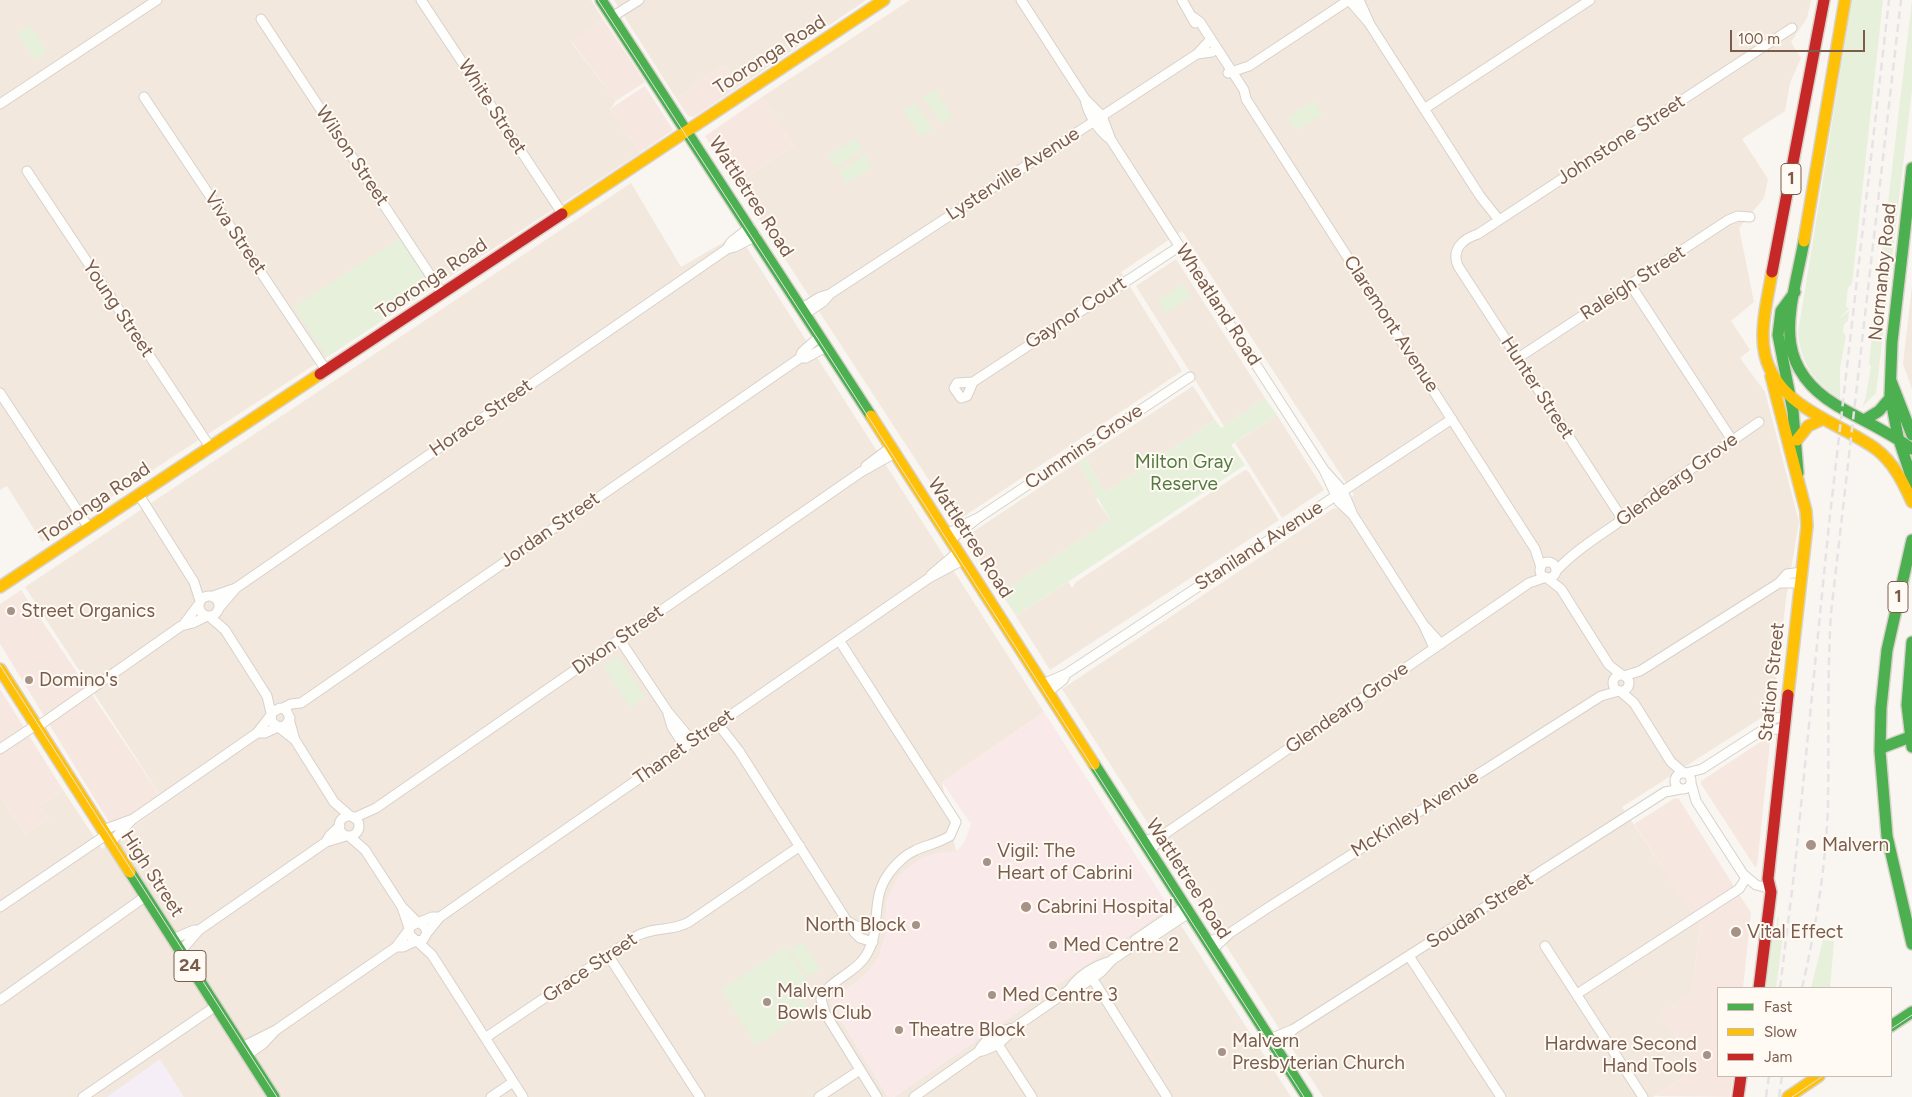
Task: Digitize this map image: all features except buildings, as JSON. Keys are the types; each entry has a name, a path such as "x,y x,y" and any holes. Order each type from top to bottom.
{"main road":[{"name":"Wattletree Road","path":"601,0 753,231 1210,945 1272,1043 1302,1095"},
{"name":"1","path":"1824,0 1764,316 1763,342 1767,359 1778,384 1792,400 1864,440 1886,456 1901,473 1912,502"},
{"name":"1","path":"1845,0 1794,292 1790,343 1799,372 1808,385 1821,397 1898,437 1912,449"},
{"name":"Tooronga Road","path":"0,586 881,1"},
{"name":"Normanby Road","path":"1912,168 1892,342 1890,398 1898,437 1910,472 1912,488"},
{"name":"Station Street","path":"1794,292 1781,311 1778,334 1780,354 1792,400 1797,440 1798,480"},
{"name":"Station Street","path":"1751,987 1762,909 1768,884 1807,518 1767,359"},
{"name":"Normanby Road","path":"1892,381 1912,434"},
{"path":"1866,419 1881,409 1890,398"},
{"path":"1797,440 1808,426 1824,419"},
{"name":"1","path":"1912,540 1892,623 1881,706 1881,748 1887,836 1910,927 1912,944"},
{"path":"1881,748 1911,742 1912,642"},
{"name":"High Street","path":"0,669 274,1097"},
{"name":"Station Street","path":"1759,987 1770,892 1768,884"},
{"path":"1892,1025 1912,1012"},
{"path":"1738,1097 1741,1077"},
{"path":"1747,1097 1748,1077"},
{"path":"1795,1095 1818,1077"}],"street":[{"path":"0,104 157,0"},
{"name":"White Street","path":"421,0 562,213"},
{"path":"612,17 639,0"},
{"name":"Wheatland Road","path":"1022,0 1438,646"},
{"name":"Claremont Avenue","path":"1182,0 1193,17 1195,26 1208,40 1229,72 1452,419 1535,550 1545,569 1555,565 1556,572"},
{"path":"1234,82 1249,66 1349,0 1369,22"},
{"path":"1359,0 1369,22 1496,222"},
{"path":"1424,109 1590,0"},
{"name":"Wilson Street","path":"261,19 442,293"},
{"name":"Johnstone Street","path":"1455,254 1464,241 1792,28"},
{"name":"Lysterville Avenue","path":"804,311 820,297 830,294 1197,54 1208,40"},
{"name":"Lysterville Avenue","path":"1197,54 1214,50"},
{"path":"1229,72 1249,66"},
{"name":"Viva Street","path":"144,97 326,370"},
{"name":"Young Street","path":"26,171 210,447"},
{"name":"Raleigh Street","path":"1518,358 1728,220 1738,216 1750,216"},
{"name":"Horace Street","path":"219,609 236,588 727,249 731,242 753,231"},
{"name":"Gaynor Court","path":"973,382 1180,246"},
{"name":"Hunter Street","path":"1455,254 1458,266 1623,520"},
{"path":"1630,284 1732,440"},
{"name":"Jordan Street","path":"800,358 802,352 820,336"},
{"name":"Jordan Street","path":"290,718 301,702 800,358 806,358 826,346"},
{"name":"Cummins Grove","path":"948,537 965,522 978,518 1190,377"},
{"path":"0,393 89,528"},
{"name":"Staniland Avenue","path":"1045,688 1452,419"},
{"name":"Glendearg Grove","path":"1146,846 1529,583 1545,569 1623,520 1652,496 1759,422"},
{"name":"Dixon Street","path":"355,822 893,450"},
{"path":"139,495 194,582 201,611 225,630 267,696 288,712 295,740"},
{"name":"Glendearg Grove","path":"1556,572 1570,555"},
{"name":"Thanet Street","path":"427,934 440,917 961,556"},
{"path":"1545,569 1561,589 1680,776"},
{"path":"1556,572 1561,589"},
{"path":"1621,683 1779,582 1801,577"},
{"path":"194,582 218,601 225,630"},
{"name":"Horace Street","path":"211,596 236,588"},
{"path":"0,749 184,624 200,603 211,596"},
{"path":"184,624 193,624 219,609"},
{"path":"620,640 689,744"},
{"path":"839,640 954,819 956,826 945,838 910,853 888,874 878,894 873,942 864,960 826,990 821,999 825,1013 877,1097"},
{"name":"McKinley Avenue","path":"1210,945 1621,683"},
{"path":"267,696 272,722 295,740 334,802 355,822 365,850 402,907 425,927 432,956"},
{"name":"Jordan Street","path":"282,708 301,702"},
{"path":"0,907 133,819 257,733 271,714 282,708"},
{"path":"257,733 265,733 286,725 290,718"},
{"path":"721,722 856,934 873,942"},
{"path":"1768,884 1761,888 1749,880 1696,801 1676,785 1680,776 1702,769 1761,731 1785,722"},
{"path":"1682,789 1688,788 1702,769"},
{"path":"1680,776 1690,777 1696,801"},
{"name":"Soudan Street","path":"1272,1043 1665,792 1680,776"},
{"name":"Soudan Street","path":"1665,792 1682,789"},
{"path":"334,802 341,832 365,850"},
{"path":"326,842 344,818 355,822"},
{"path":"107,836 133,819"},
{"path":"181,951 199,930 326,842 348,836 355,822"},
{"name":"Grace Street","path":"485,1038 642,932 682,926 800,846"},
{"path":"1577,994 1739,889 1749,880"},
{"path":"0,1000 146,896"},
{"path":"402,907 410,937 432,956 523,1097"},
{"path":"914,1097 979,1051 986,1051 998,1038 1007,1036 1014,1028 1069,990 1092,978 1112,960 1134,945 1135,940 1187,909"},
{"name":"Thanet Street","path":"419,923 432,917 440,917"},
{"path":"848,922 856,926 875,928"},
{"path":"245,1051 263,1044 276,1030 396,947 409,930 419,923"},
{"path":"172,939 194,930 199,930"},
{"path":"396,947 403,947 427,934"},
{"path":"1545,946 1643,1097"},
{"path":"608,955 700,1097"},
{"path":"1409,956 1501,1097"},
{"path":"1069,990 1076,980 1098,964 1112,960"},
{"path":"1092,978 1167,1097"},
{"path":"83,1097 216,1006"},
{"path":"998,1038 1032,1097"},
{"path":"819,1097 860,1070"},
{"path":"491,1097 513,1082"}],"shaded area":[{"path":"0,0 591,0 603,19 571,42 616,101 610,109 640,153 42,542 7,486 0,490"},
{"path":"614,0 866,0 740,86 724,65 676,98"},
{"path":"910,0 1811,0 1807,18 1791,42 1801,58 1790,83 1785,111 1742,139 1768,179 1764,198 1739,228 1754,302 1731,321 1750,350 1740,358 1765,392 1799,522 1787,592 1772,711 1622,807 1700,924 1692,993 1661,1013 1696,1069 1653,1097 1323,1097 1062,689 1334,508 1337,509 1354,495 1182,231 1121,272 1182,371 957,521 955,520 736,184 794,146 762,97"},
{"path":"603,19 645,82 616,101 571,41"},
{"path":"724,65 740,86 694,117 688,116 676,98"},
{"path":"645,86 673,130 640,153 610,109"},
{"path":"762,97 794,146 736,184 705,136"},
{"path":"631,183 681,267 738,234 1044,712 942,782 956,851 885,936 879,957 865,975 830,1002 888,1097 0,1097 0,795 25,834 49,819 39,806 63,790 102,849 166,804 25,587"},
{"path":"1176,259 1265,398 1224,426 1136,286"},
{"path":"1912,286 1912,389 1903,364"},
{"path":"1193,386 1215,420 1105,493 1085,457"},
{"path":"1277,415 1324,490 1282,518 1235,443"},
{"path":"1078,462 1098,497 1096,499 1110,520 1001,593 965,537"},
{"path":"1245,470 1248,471 1279,520 1050,670 1016,616 1068,582 1072,588 1076,582"},
{"path":"21,590 166,804 118,837 0,644 0,604"},
{"path":"0,689 63,790 39,806 49,819 25,834 0,795"},
{"name":"Cabrini Hospital","path":"1044,712 1167,904 1167,909 894,1097 888,1097 830,1002 865,975 879,957 885,936 886,901 897,878 904,870 925,856 956,851 964,843 971,824 942,782"},
{"path":"1765,739 1770,743 1757,866 1755,867 1701,784 1701,781"},
{"path":"1675,798 1679,799 1751,913 1743,987 1717,987 1717,1077 1733,1077 1730,1097 1655,1096 1696,1069 1661,1013 1692,993 1700,925 1634,824"},
{"path":"1167,909 1182,927 1291,1097 894,1097"},
{"path":"160,1059 184,1097 107,1097"}],"green space":[{"path":"1852,0 1883,0 1852,284 1848,288 1846,306 1849,309 1836,321 1849,311 1848,321 1844,324 1843,332 1846,336 1840,368 1840,399 1823,386 1811,372 1802,354 1798,333"},
{"path":"1912,0 1912,90 1876,393 1862,407 1871,367 1869,363"},
{"path":"30,25 47,52 35,60 17,33"},
{"path":"935,89 953,116 941,124 923,97"},
{"path":"1314,100 1323,114 1296,131 1287,118"},
{"path":"915,102 933,129 921,137 903,111"},
{"path":"855,138 863,150 836,168 828,156"},
{"path":"865,154 873,166 847,184 838,172"},
{"path":"400,238 432,288 327,357 294,307"},
{"path":"1183,284 1192,296 1165,314 1157,301"},
{"name":"Milton Gray Reserve","path":"1265,398 1277,415 1231,445 1245,465 1016,616 1001,593 1110,520 1078,462 1085,457 1105,493 1215,420 1221,428"},
{"path":"619,656 645,697 630,708 603,666"},
{"path":"1777,917 1779,917 1777,934 1783,935 1776,987 1766,987 1772,937 1776,932"},
{"path":"1823,940 1834,941 1830,987 1811,987"},
{"path":"803,942 820,969 808,977 790,950"},
{"name":"Malvern Bowls Club","path":"785,947 809,984 800,995 809,1009 756,1045 721,990"}],"tram line":[{"path":"598,0 824,348 1304,1097"},
{"path":"0,665 277,1097"},
{"path":"1892,1028 1912,1015"},
{"path":"1792,1097 1822,1077"}],"railway":[{"path":"1780,987 1795,866 1829,524 1889,0"},
{"path":"1802,987 1812,943 1823,873 1828,804 1831,613 1901,0"},
{"path":"1766,1097 1769,1077"},
{"path":"1779,1097 1782,1077"}],"traffic: fast":[{"path":"601,0 871,416"},
{"path":"1912,168 1892,342 1890,395 1898,437 1911,476 1912,489"},
{"path":"1804,241 1794,289 1790,332 1792,352 1800,371 1814,389 1836,405 1884,431 1912,449"},
{"path":"1795,292 1781,311 1778,335 1793,411 1798,473"},
{"path":"1891,381 1912,435"},
{"path":"1866,419 1879,411 1890,398"},
{"path":"1912,540 1887,650 1881,708 1880,751 1887,836 1912,944"},
{"path":"1912,642 1907,705 1912,747"},
{"path":"1881,748 1910,737"},
{"path":"1094,764 1307,1097"},
{"path":"130,872 274,1097"},
{"path":"1892,1025 1912,1012"}],"traffic: slow":[{"path":"562,214 884,0"},
{"path":"1804,241 1845,0"},
{"path":"1772,272 1763,335 1765,355 1772,373 1782,388 1796,401 1861,439 1882,454 1897,473 1912,502"},
{"path":"0,587 320,374"},
{"path":"1771,376 1806,511 1807,526 1788,695"},
{"path":"871,416 1094,764"},
{"path":"1797,440 1808,426 1823,419"},
{"path":"0,669 130,872"},
{"path":"1788,1097 1818,1077"}],"traffic: jam":[{"path":"1772,272 1824,0"},
{"path":"320,374 562,214"},
{"path":"1759,987 1771,892 1768,879 1788,695"},
{"path":"1738,1097 1741,1077"}],"place":[{"name":"Street Organics","path":"11,611"},
{"name":"Domino's","path":"29,680"},
{"name":"Malvern","path":"1811,845"},
{"name":"Vigil: The Heart of Cabrini","path":"987,862"},
{"name":"Cabrini Hospital","path":"1026,907"},
{"name":"North Block","path":"916,925"},
{"name":"Vital Effect","path":"1736,932"},
{"name":"Med Centre 2","path":"1053,945"},
{"name":"Med Centre 3","path":"992,995"},
{"name":"Malvern Bowls Club","path":"767,1002"},
{"name":"Theatre Block","path":"899,1030"},
{"name":"Malvern Presbyterian Church","path":"1222,1052"},
{"name":"Hardware Second Hand Tools","path":"1707,1055"}]}
